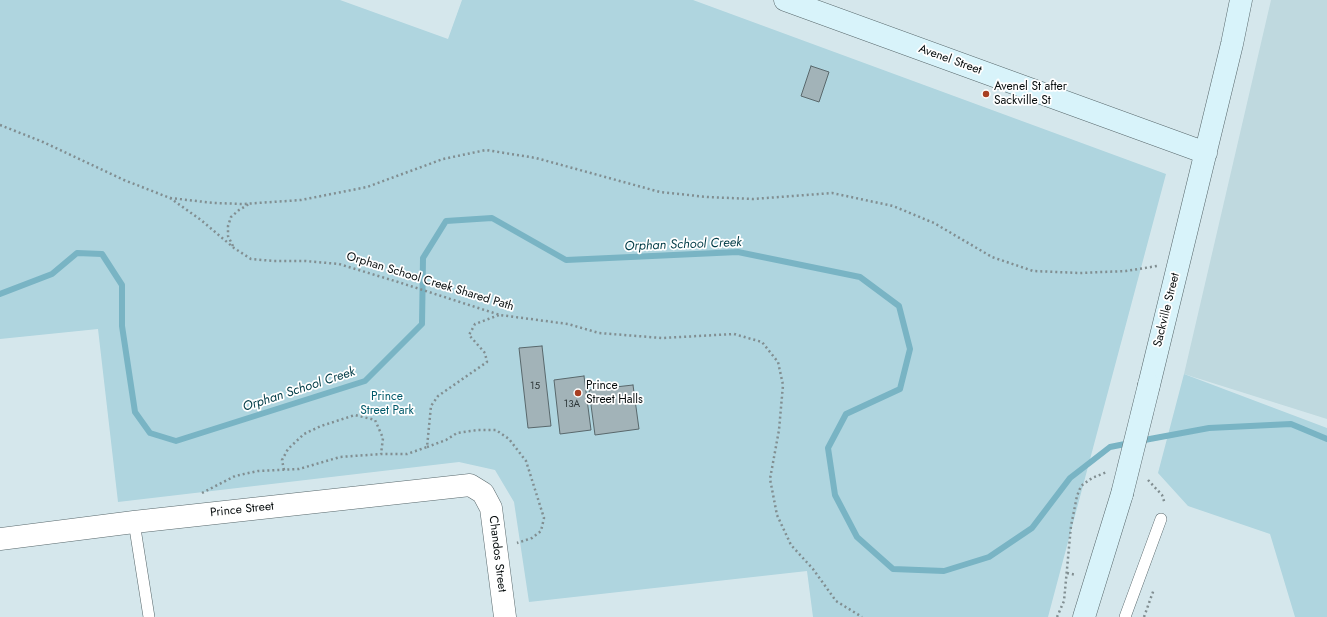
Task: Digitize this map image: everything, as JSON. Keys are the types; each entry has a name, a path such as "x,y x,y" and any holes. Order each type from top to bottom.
{"main road":[{"name":"Avenel Street","path":"785,0 1206,153"},
{"name":"Sackville Street","path":"1084,617 1122,494 1206,153 1241,0"}],"street":[{"name":"Prince Street","path":"0,539 134,522 470,485 483,493"},
{"name":"Chandos Street","path":"483,493 491,508 505,617"}],"lane":[{"path":"1125,617 1161,519"},
{"path":"134,522 149,617"}],"path":[{"name":"Orphan School Creek Shared Path","path":"0,125 43,142 124,180 170,198 201,220 234,248 251,259 339,264 438,294 500,315 568,324 599,333 662,338 734,334 762,342 778,362 783,385 780,430 770,478 777,515 791,545 813,569 836,601 862,617"},
{"path":"170,198 214,203 250,203 301,200 367,187 443,159 486,150 536,158 660,192 708,197 754,199 832,193 893,206 934,223 992,256 1033,271 1080,273 1126,271 1159,266"},
{"path":"234,248 228,236 228,226 231,217 250,203"},
{"path":"195,516 194,499 205,490 234,476 258,471 299,469 340,457 407,454 427,447 431,406 438,396 486,362 485,353 469,335 476,324 500,315"},
{"path":"284,470 282,460 288,449 304,434 321,426 355,415 375,420 383,438 381,454"},
{"path":"1057,617 1064,601 1071,526 1077,496 1081,486 1092,478 1107,472"},
{"path":"1148,480 1162,495"},
{"path":"1067,573 1076,575"}],"shaded area":[{"path":"1271,0 1327,0 1327,419 1184,374"}],"green space":[{"name":"Prince Street Park","path":"0,0 340,0 448,39 462,0 693,0 1166,174 1048,617 813,617 807,571 529,602 514,502 495,470 459,462 118,502 98,329 0,339"},
{"path":"1184,374 1327,428 1327,617 1295,617 1270,534 1188,506 1158,473"}],"building":[{"path":"811,66 829,72 819,102 801,96"},
{"path":"542,346 551,426 528,428 519,348"},
{"path":"584,376 591,430 560,434 554,380"},
{"path":"633,385 639,429 595,435 589,390"}],"waterway":[{"name":"Orphan School Creek","path":"0,294 52,274 77,253 102,254 122,285 122,326 135,412 150,433 176,441 365,381 422,324 423,258 446,221 492,218 566,260 738,252 860,277 899,306 910,349 900,389 846,414 828,448 835,495 857,537 893,569 944,571 989,557 1032,528 1070,478 1110,447 1130,443"},
{"name":"Orphan School Creek","path":"1139,441 1209,428 1291,424 1327,439"}],"place":[{"name":"Avenel St after Sackville St","path":"986,94"},
{"name":"Prince Street Halls","path":"578,393"}]}
